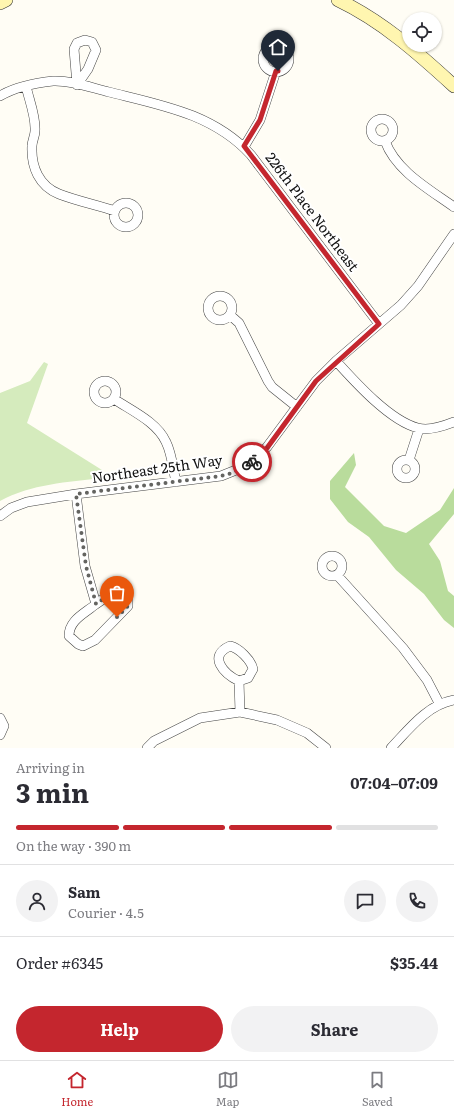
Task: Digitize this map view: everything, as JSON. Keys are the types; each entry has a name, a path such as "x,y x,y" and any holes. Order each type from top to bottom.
{"main road":[{"path":"0,3 6,0"},
{"path":"338,0 374,20 399,38 454,86"}],"street":[{"path":"244,146 260,120 276,71"},
{"name":"226th Place Northeast","path":"0,96 26,86 54,81 77,84 192,114 229,134 244,146 379,324"},
{"path":"26,86 35,131 32,144 32,158 36,172 41,181 48,188 59,194 115,211"},
{"path":"385,141 394,158 403,168 454,206"},
{"name":"Northeast 25th Way","path":"0,516 11,508 27,502 76,494 221,476 246,466 267,448 316,381 336,361 401,305 418,286 454,234"},
{"path":"230,315 238,322 272,387 297,407"},
{"path":"336,361 365,392 385,409 408,424 419,429 442,426 454,422"},
{"path":"114,398 146,420 161,434 170,451 176,482"},
{"path":"409,460 419,429"},
{"path":"76,494 86,566 96,604"},
{"path":"337,575 403,648 427,680 439,703"},
{"path":"115,591 124,591 128,595 128,606 95,640 83,646 78,644 69,636 69,628 72,622 96,604 115,591"},
{"path":"239,681 240,712"},
{"path":"391,748 425,714 439,703 454,700"},
{"path":"147,748 154,741 200,718 240,712 277,720 307,733 326,748"},
{"path":"0,718 4,726 0,735"}],"green space":[{"path":"44,362 48,364 27,423 102,470 102,478 37,487 12,495 0,501 0,393 30,381"},
{"path":"354,453 356,465 345,487 384,526 406,533 440,510 454,488 454,514 429,544 440,561 448,591 454,596 454,628 444,620 424,594 396,570 369,537 348,522 330,499 330,481"}],"way so far":[{"path":"117,617 128,606 128,595 124,591 115,591 96,604 86,566 76,494 221,476 232,473 252,462"}],"route":[{"path":"252,462 267,448 316,381 336,361 379,324 244,146 253,134 260,120 276,71 278,71"}]}
